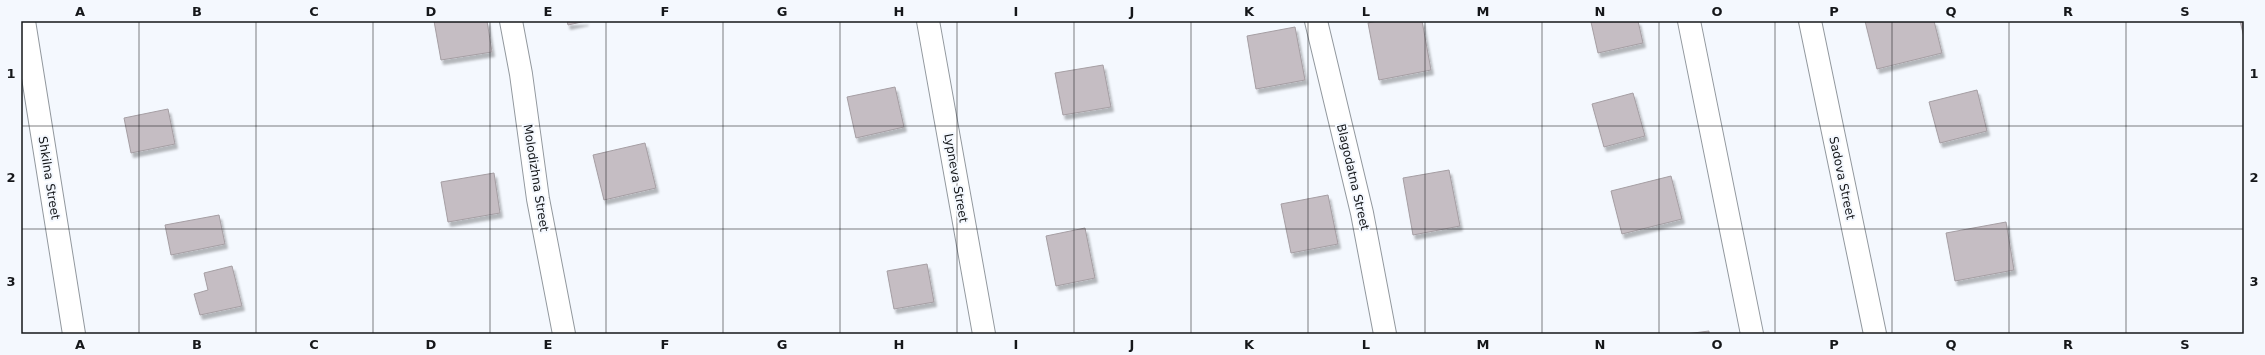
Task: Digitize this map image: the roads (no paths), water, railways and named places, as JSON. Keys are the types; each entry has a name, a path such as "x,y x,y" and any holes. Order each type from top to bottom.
{"street":[{"name":"Shkilna Street","path":"24,21 74,334"},
{"name":"Molodizhna Street","path":"511,21 521,74 538,199 564,334"},
{"name":"Lypneva Street","path":"928,21 984,334"},
{"name":"Blagodatna Street","path":"1316,21 1362,214 1385,334"},
{"path":"1689,21 1752,334"},
{"name":"Sadova Street","path":"1810,21 1875,334"}]}
